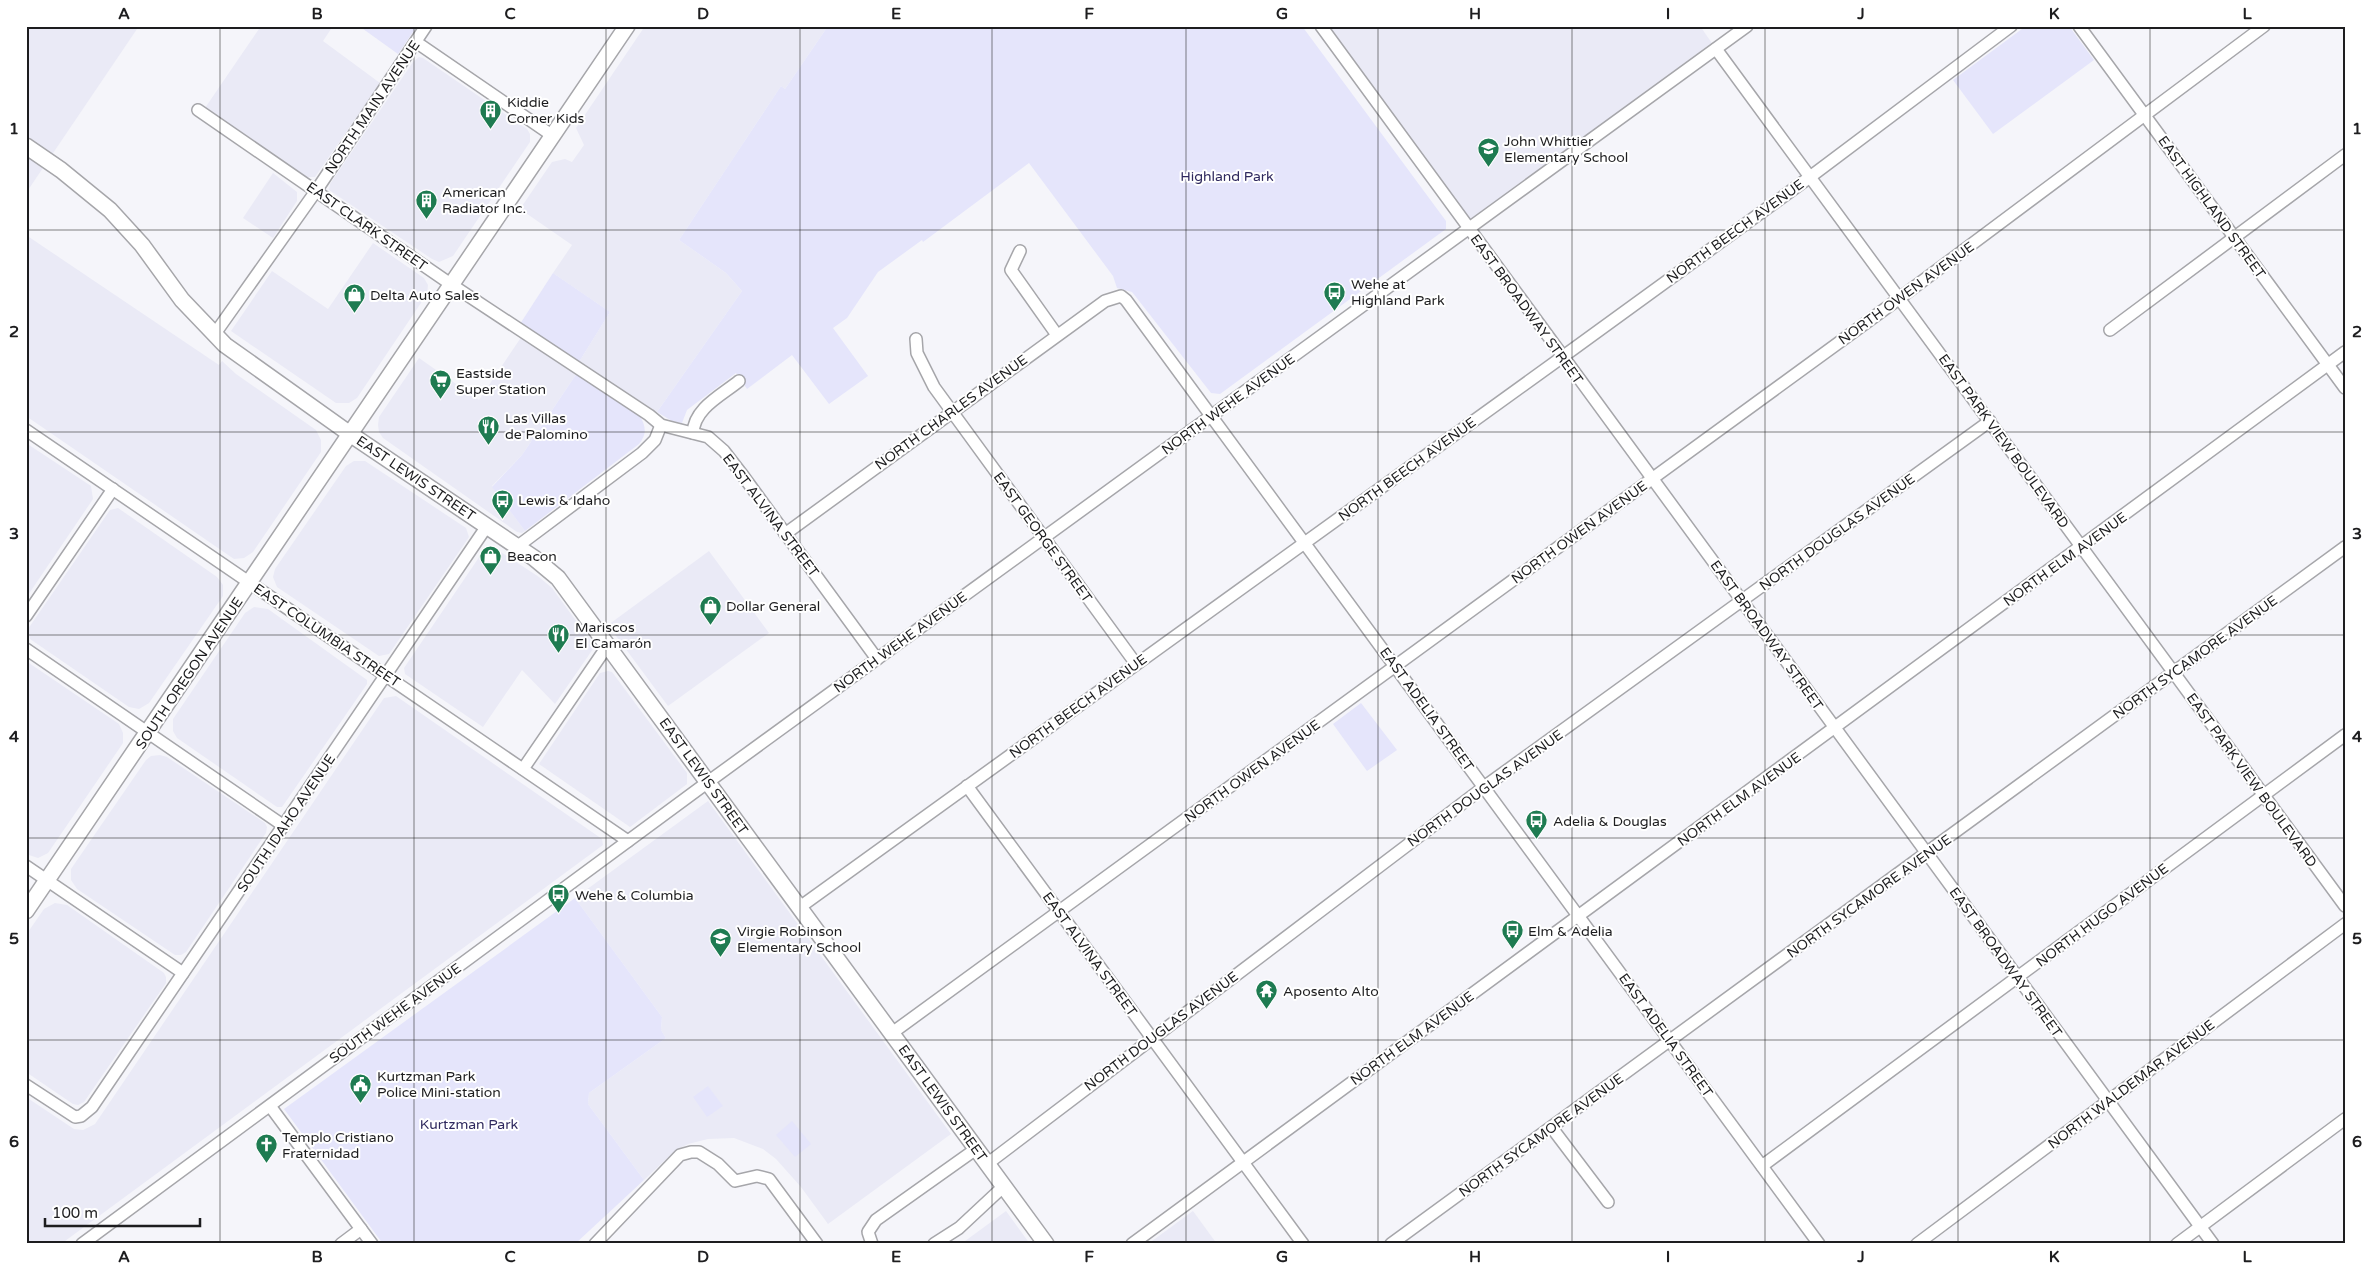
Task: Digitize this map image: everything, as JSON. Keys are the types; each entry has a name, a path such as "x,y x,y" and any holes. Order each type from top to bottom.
{"main road":[{"name":"SOUTH OREGON AVENUE","path":"26,911 149,733 249,582 627,26"},
{"name":"EAST LEWIS STREET","path":"26,146 90,192 126,226 182,300 214,335 240,356 350,434 518,546 558,578 1046,1244"}],"street":[{"name":"NORTH MAIN AVENUE","path":"214,335 316,191 426,26"},
{"name":"EAST BROADWAY STREET","path":"1321,26 2213,1244"},
{"name":"NORTH WEHE AVENUE","path":"708,782 1747,26"},
{"name":"NORTH BEECH AVENUE","path":"800,907 1810,177 2011,26"},
{"name":"EAST HIGHLAND STREET","path":"2079,26 2345,388"},
{"name":"NORTH OWEN AVENUE","path":"892,1034 1900,298 2264,26"},
{"path":"416,42 553,136"},
{"name":"EAST PARK VIEW BOULEVARD","path":"1716,49 2345,906"},
{"name":"EAST CLARK STREET","path":"198,110 452,285 649,415 660,425"},
{"path":"2110,330 2345,156"},
{"path":"1020,251 1011,270 1057,335"},
{"name":"EAST ADELIA STREET","path":"1120,296 1132,305 1819,1244"},
{"name":"NORTH CHARLES AVENUE","path":"785,534 1057,335 1105,301 1120,296"},
{"name":"EAST GEORGE STREET","path":"916,339 917,353 923,369 951,411 1136,664"},
{"name":"NORTH ELM AVENUE","path":"1132,1244 2345,352"},
{"path":"693,433 693,424 701,411 739,381"},
{"name":"NORTH DOUGLAS AVENUE","path":"988,1164 1484,787 1990,421"},
{"path":"518,546 642,453 655,440 660,425"},
{"name":"EAST ALVINA STREET","path":"660,425 708,437 724,451 877,659"},
{"name":"EAST COLUMBIA STREET","path":"26,430 628,841"},
{"path":"26,616 113,489"},
{"name":"SOUTH IDAHO AVENUE","path":"26,1085 68,1114 81,1116 92,1107 487,526"},
{"name":"NORTH SYCAMORE AVENUE","path":"1391,1244 2345,548"},
{"path":"522,769 608,645"},
{"path":"26,649 284,826"},
{"name":"NORTH HUGO AVENUE","path":"1762,1166 2345,735"},
{"name":"SOUTH WEHE AVENUE","path":"82,1244 708,782"},
{"name":"EAST ALVINA STREET","path":"967,786 1303,1244"},
{"path":"26,866 183,973"},
{"name":"NORTH WALDEMAR AVENUE","path":"1917,1244 2345,924"},
{"path":"270,1106 372,1244"},
{"path":"2177,1244 2345,1119"},
{"path":"1552,1128 1608,1202"},
{"path":"872,1244 868,1232 876,1220 976,1149"},
{"path":"595,1244 674,1160 691,1152 699,1152 710,1158 735,1181 757,1176 769,1179 817,1244"},
{"path":"934,1244 959,1228 1004,1186"},
{"path":"341,1244 361,1229"}],"shaded area":[{"path":"26,26 139,26 26,193"},
{"path":"261,26 333,26 323,41 380,83 315,177 305,177 205,108"},
{"path":"645,26 828,26 785,89 781,86 679,240 726,273 742,291 657,412 579,362 610,312 553,273 572,245 520,209 552,162 565,159 572,162 584,145 576,128"},
{"name":"John Whittier Elementary School","path":"1319,26 1700,26 1716,49 1468,229"},
{"path":"419,57 527,129 530,134 530,142 453,256 439,262 329,190 330,184 413,62"},
{"path":"273,173 297,192 297,201 273,238 243,218"},
{"path":"26,235 219,365 222,361 236,374 316,430 321,440 321,452 253,552 244,558 234,559 26,416"},
{"path":"373,243 424,278 428,285 427,294 357,398 349,403 336,403 231,331 272,271 328,309"},
{"path":"522,336 577,373 522,455 492,486 525,531 522,533 517,532 383,438 379,432 378,425 379,417 419,358 479,400"},
{"path":"26,443 91,486 93,499 26,598"},
{"path":"354,461 365,461 466,528 469,537 389,654 379,656 277,587 273,577 275,569 346,466"},
{"path":"118,508 217,577 223,585 223,596 149,703 139,709 129,707 30,639 28,629 110,510"},
{"path":"490,545 539,577 552,588 593,644 593,649 555,704 522,670 483,727 405,674 404,668 486,547"},
{"path":"709,551 769,633 668,706 608,625"},
{"path":"254,607 268,609 367,680 367,684 282,807 277,807 177,738 173,731 173,719 245,613"},
{"path":"26,661 119,724 123,733 123,743 48,853 38,858 26,854"},
{"path":"612,672 687,773 687,784 630,827 539,764 600,673"},
{"path":"396,696 602,839 603,845 61,1244 26,1244 26,1097 74,1129 83,1130 95,1124 384,698"},
{"path":"160,755 167,757 265,823 267,827 266,833 186,952 181,955 175,955 77,889 71,880 71,869 146,760 151,756"},
{"name":"Virgie Robinson Elementary School","path":"708,801 951,1134 828,1224 801,1187 776,1159 763,1149 734,1138 708,1139 688,1144 676,1150 644,1180 588,1104 589,1093 666,1038 661,1030 662,1017 575,898"},
{"path":"55,903 67,905 164,973 166,977 166,983 84,1102 78,1105 73,1104 26,1072 26,935 44,909"},
{"path":"1006,1211 1030,1244 961,1244"},
{"path":"1193,1211 1217,1244 1148,1244"}],"green space":[{"path":"359,26 417,26 398,54"},
{"name":"Highland Park","path":"828,26 1302,26 1446,221 1446,229 1220,394 1211,393 1132,292 1117,288 1113,276 1029,163 923,242 922,240 878,272 847,318 833,328 868,376 829,404 792,355 747,389 736,373 687,410 682,423 672,421 657,412 742,291 726,273 679,240 781,86 785,89"},
{"path":"2026,26 2069,26 2094,60 1993,134 1953,80"},
{"path":"553,273 610,312 579,362 520,324"},
{"path":"577,373 640,416 644,424 644,434 639,444 525,531 492,487 522,455"},
{"path":"1361,703 1397,750 1367,771 1333,724"},
{"name":"Kurtzman Park","path":"575,898 662,1017 661,1030 666,1038 589,1093 588,1104 644,1180 575,1244 383,1244 284,1109"},
{"path":"708,1086 723,1106 707,1117 693,1097"},
{"path":"792,1121 811,1144 795,1157 776,1135"}],"place":[{"name":"Kiddie Corner Kids","path":"491,129"},
{"name":"John Whittier Elementary School","path":"1488,168"},
{"name":"American Radiator Inc.","path":"426,219"},
{"name":"Wehe at Highland Park","path":"1335,311"},
{"name":"Delta Auto Sales","path":"354,314"},
{"name":"Eastside Super Station","path":"440,400"},
{"name":"Las Villas de Palomino","path":"489,445"},
{"name":"Lewis & Idaho","path":"502,519"},
{"name":"Beacon","path":"491,575"},
{"name":"Dollar General","path":"710,625"},
{"name":"Mariscos El Camarón","path":"559,654"},
{"name":"Adelia & Douglas","path":"1537,840"},
{"name":"Wehe & Columbia","path":"559,914"},
{"name":"Elm & Adelia","path":"1512,950"},
{"name":"Virgie Robinson Elementary School","path":"721,958"},
{"name":"Aposento Alto","path":"1267,1010"},
{"name":"Kurtzman Park Police Mini-station","path":"361,1103"},
{"name":"Templo Cristiano Fraternidad","path":"266,1164"}]}
